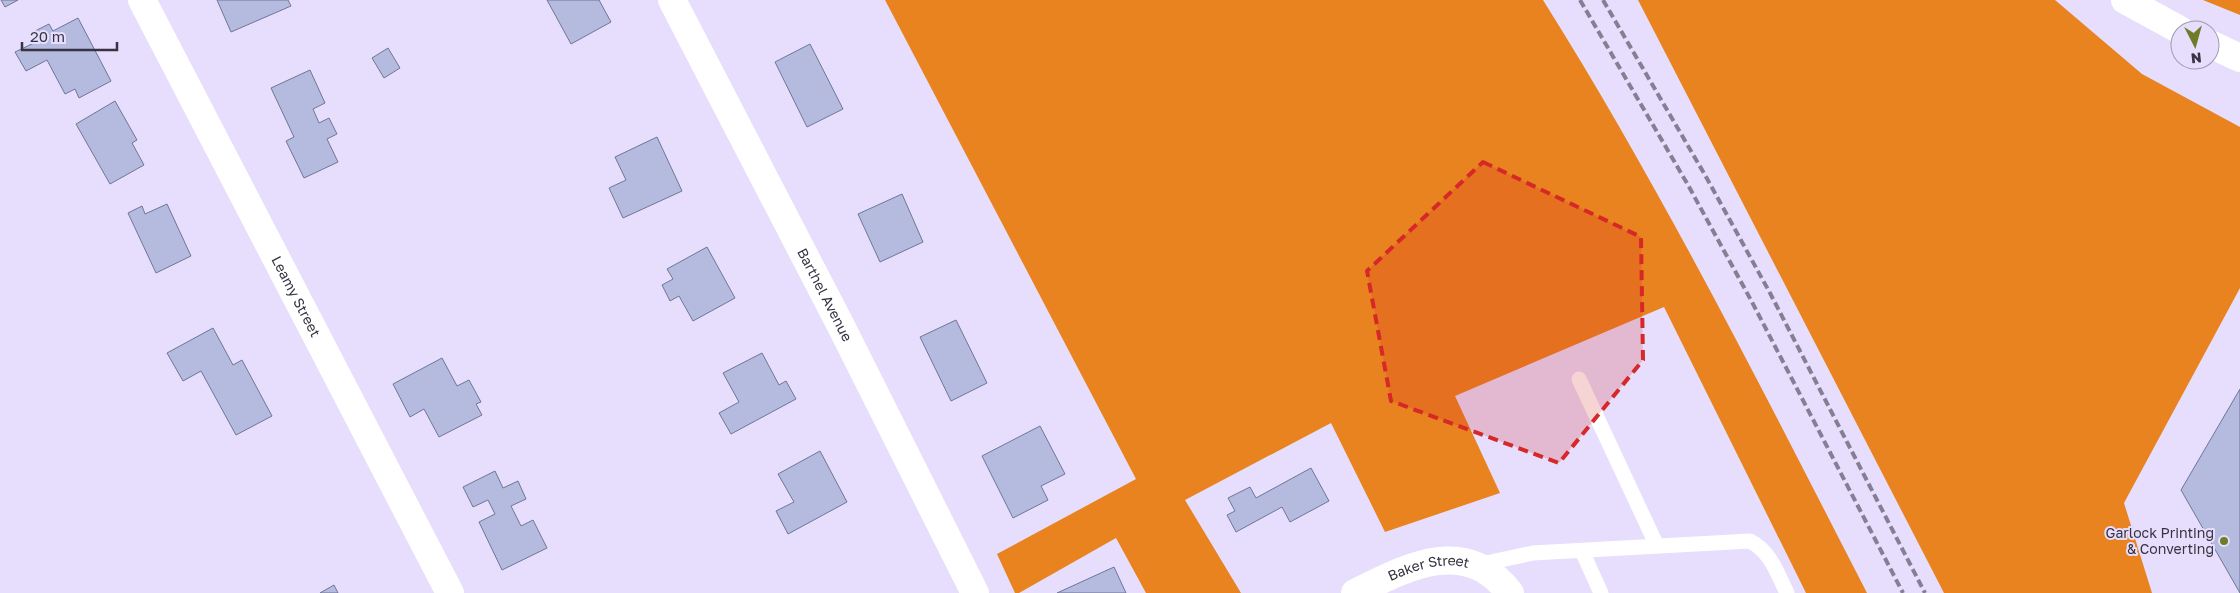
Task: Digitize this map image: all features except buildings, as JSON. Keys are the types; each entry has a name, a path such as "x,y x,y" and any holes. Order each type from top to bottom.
{"street":[{"name":"Leamy Street","path":"142,0 450,593"},
{"name":"Barthel Avenue","path":"672,0 841,326 975,593"},
{"path":"2125,0 2170,25"},
{"path":"2220,49 2240,58"},
{"name":"Baker Street","path":"1364,591 1401,570 1426,562 1460,561 1476,566"},
{"path":"1476,566 1487,572 1510,593"}],"lane":[{"path":"1579,379 1657,546"},
{"path":"1476,566 1533,553 1750,541 1762,547 1768,554 1787,593"},
{"path":"1582,551 1601,593"}],"highlighted area":[{"path":"1483,162 1641,237 1643,360 1559,463 1391,401 1367,271"}],"shaded area":[{"path":"885,0 1543,0 1630,145 1671,219 1751,368 1867,593 1806,593 1664,307 1455,396 1500,493 1385,532 1331,423 1185,500 1241,593 1146,593 1116,538 1019,593 1015,593 997,554 1136,479"},
{"path":"1638,0 2055,0 2142,74 2240,127 2240,288 2124,503 2152,593 1944,593"},
{"path":"2203,0 2240,0 2240,15"}],"railway":[{"path":"1580,0 1688,185 1752,302 1903,593"},
{"path":"1603,0 1705,175 1770,293 1925,593"}],"place":[{"name":"Garlock Printing & Converting","path":"2224,541"}]}
